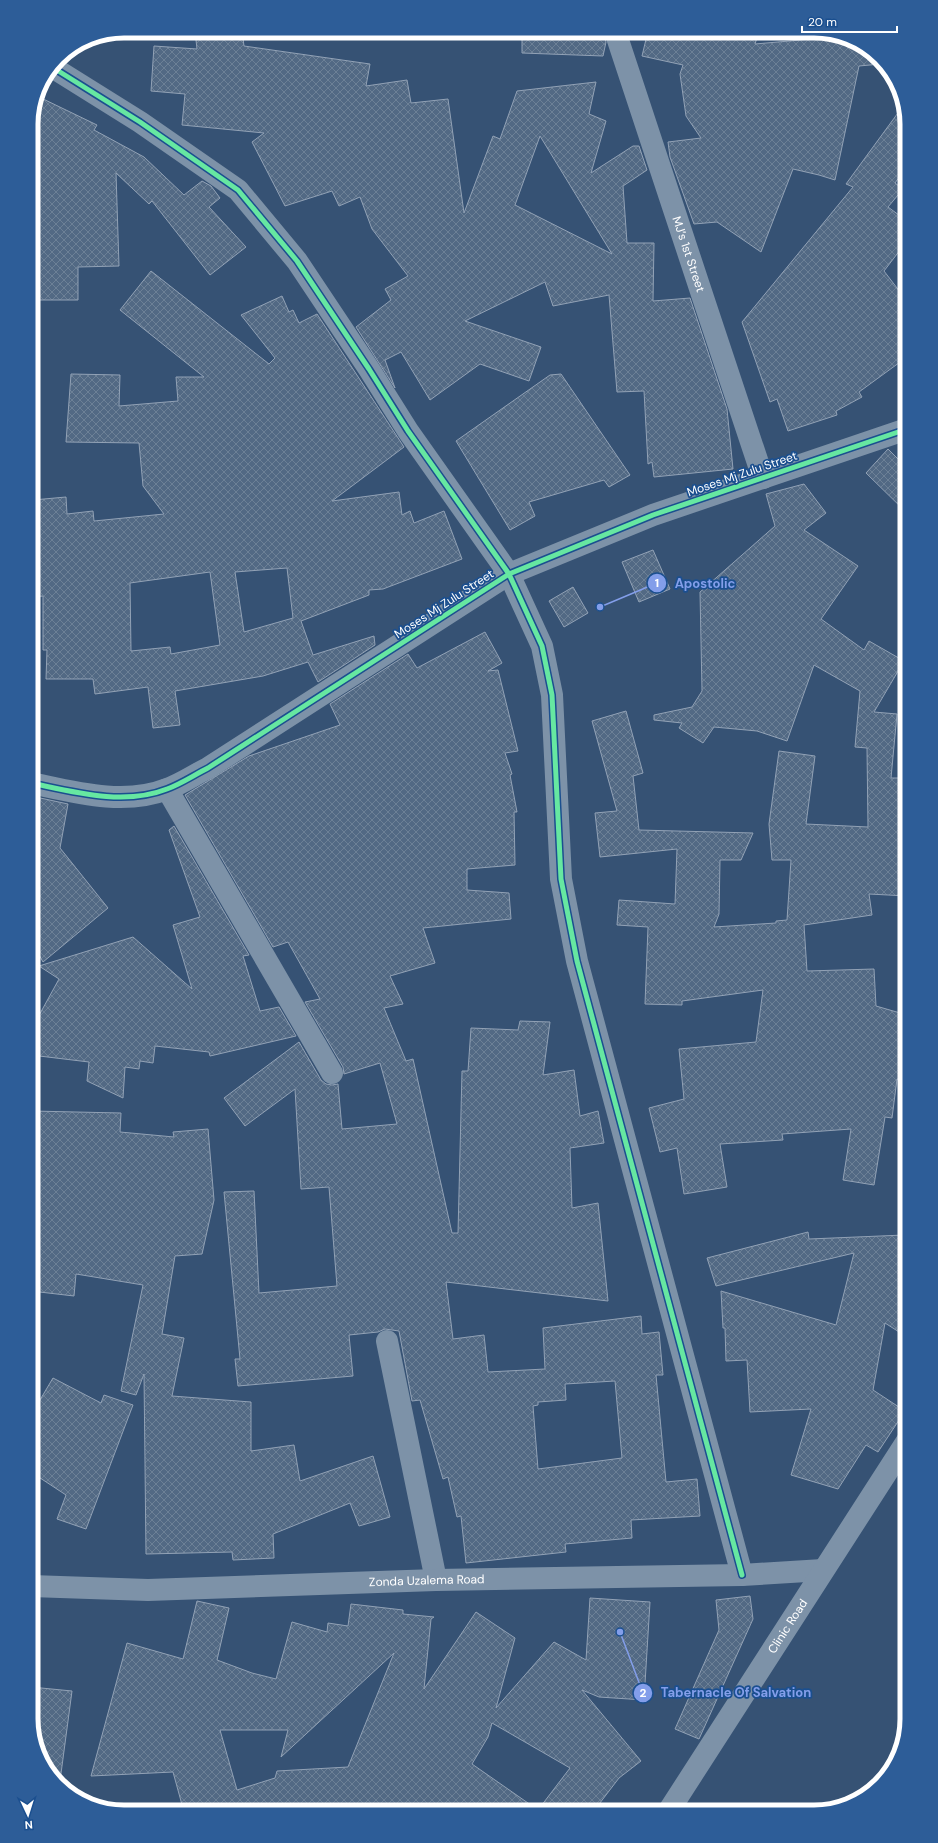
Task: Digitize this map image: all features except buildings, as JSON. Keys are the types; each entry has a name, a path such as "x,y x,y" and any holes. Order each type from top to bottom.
{"street":[{"name":"MJ’s 1st Street","path":"617,38 670,204 696,272 763,478"},
{"path":"57,70 140,122 238,190 297,261 408,431 508,574 542,646 552,695 560,879 578,961 742,1575"},
{"name":"Moses Mj Zulu Street","path":"38,784 94,796 138,796 167,789 208,768 508,574 653,515 900,431"},
{"path":"167,789 332,1073"},
{"path":"387,1341 436,1580"},
{"name":"Clinic Road","path":"672,1805 900,1452"},
{"name":"Zonda Uzalema Road","path":"38,1586 148,1590 436,1580 742,1575 823,1570"}],"cycle path":[{"path":"57,70 140,122 238,190 297,261 369,369 408,431 509,574 542,646 552,695 561,879 577,961 742,1575"},
{"path":"38,784 99,796 116,797 151,794 172,787 208,768 509,574 653,515 900,431"}],"place":[{"name":"Apostolic","path":"600,607"},
{"name":"Tabernacle Of Salvation","path":"620,1632"}]}
